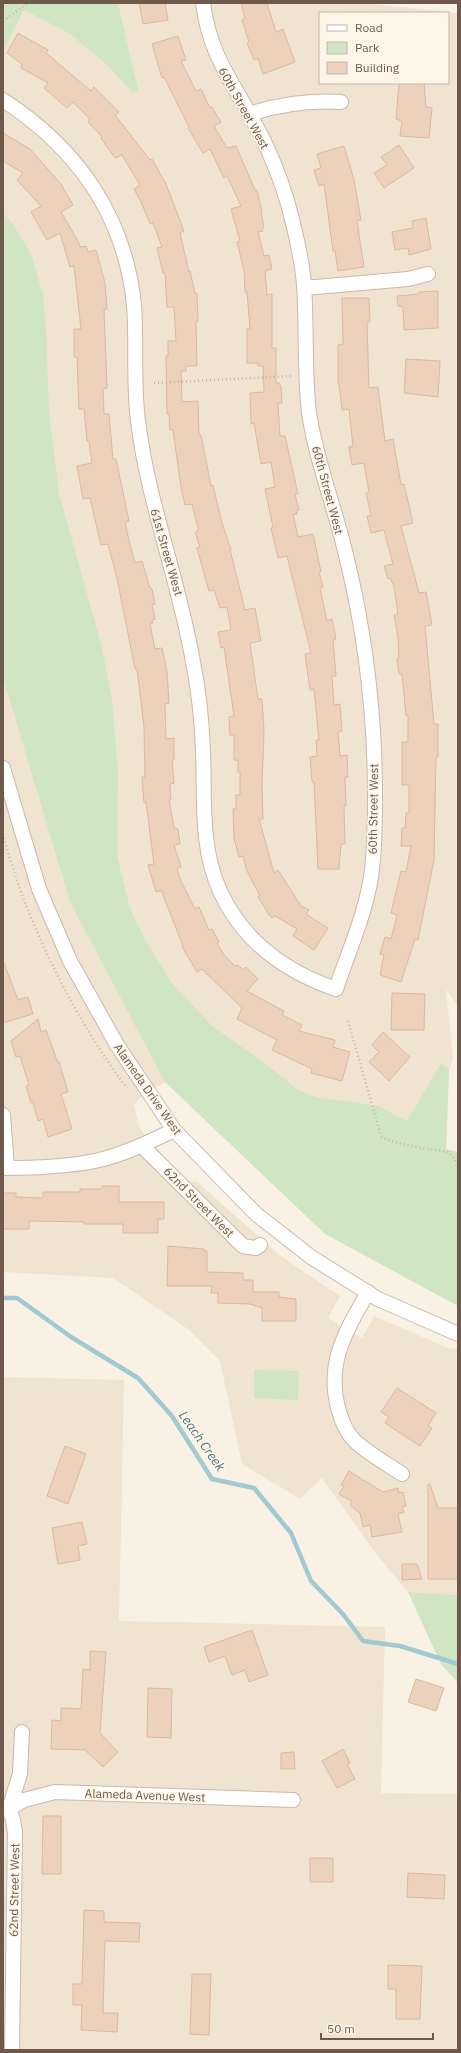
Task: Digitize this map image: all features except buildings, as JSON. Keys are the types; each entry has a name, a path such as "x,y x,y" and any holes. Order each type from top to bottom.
{"street":[{"name":"60th Street West","path":"203,3 206,24 212,45 222,68 250,114 275,167 288,202 297,240 304,288 306,375 309,413 316,446 345,550 358,607 371,700 375,761 371,876 365,902 336,989"},
{"name":"61st Street West","path":"3,100 44,129 86,175 113,223 129,274 134,306 137,419 145,470 184,612 194,663 203,753 205,834 214,876 221,893 237,920 266,952 288,968 311,981 336,989"},
{"path":"250,114 290,103 316,101 341,102"},
{"path":"304,288 408,279 428,274"},
{"name":"Alameda Drive West","path":"3,768 39,889 70,961 117,1045 174,1130 256,1214 311,1257 378,1299 458,1334"},
{"path":"3,1115 5,1168 42,1167 95,1161 142,1146 174,1130"},
{"name":"62nd Street West","path":"142,1146 243,1246 256,1248 260,1246"},
{"path":"368,1292 345,1334 338,1354 334,1378 336,1401 343,1424 354,1441 402,1474"},
{"path":"6,1807 20,1774 22,1732"},
{"name":"Alameda Avenue West","path":"6,1807 24,1800 55,1792 293,1800"},
{"name":"62nd Street West","path":"6,1807 13,1820 15,1833 12,2050"}],"path":[{"path":"3,21 28,3"},
{"path":"154,383 292,376"},
{"path":"3,834 17,879 36,928 61,980 96,1042 132,1094"},
{"path":"348,1021 381,1136 384,1140 448,1152 454,1158 458,1169"}],"shaded area":[{"path":"3,3 364,3 449,12 319,12 319,84 449,84 449,12 458,13 458,1007 446,989 453,1059 449,1069 446,1149 165,1082 140,1098 134,1105 139,1127 184,1180 197,1182 282,1257 340,1296 328,1318 362,1338 374,1316 448,1348 458,1349 458,1595 408,1592 376,1554 322,1478 300,1499 242,1464 220,1361 188,1329 113,1278 3,1272"},
{"path":"3,1377 124,1380 119,1621 385,1627 381,1793 458,1794 458,2050 3,2050"}],"green space":[{"path":"3,3 118,3 138,90 133,93 106,64 69,33 24,10 3,51"},
{"path":"3,213 13,224 32,256 43,295 46,330 49,413 59,493 101,644 112,699 118,771 117,855 130,909 146,941 171,982 212,1026 262,1061 298,1090 316,1097 378,1106 407,1121 441,1063 449,1069 446,1149 458,1152 458,1306 325,1234 165,1082 70,902 3,677"},
{"path":"254,1370 299,1371 298,1400 254,1398"},
{"path":"408,1592 458,1595 458,1683 441,1664"}],"waterway":[{"name":"Leach Creek","path":"3,1298 17,1298 71,1337 138,1378 172,1416 212,1479 254,1488 291,1533 311,1581 343,1614 363,1641 400,1646 458,1664"}]}
